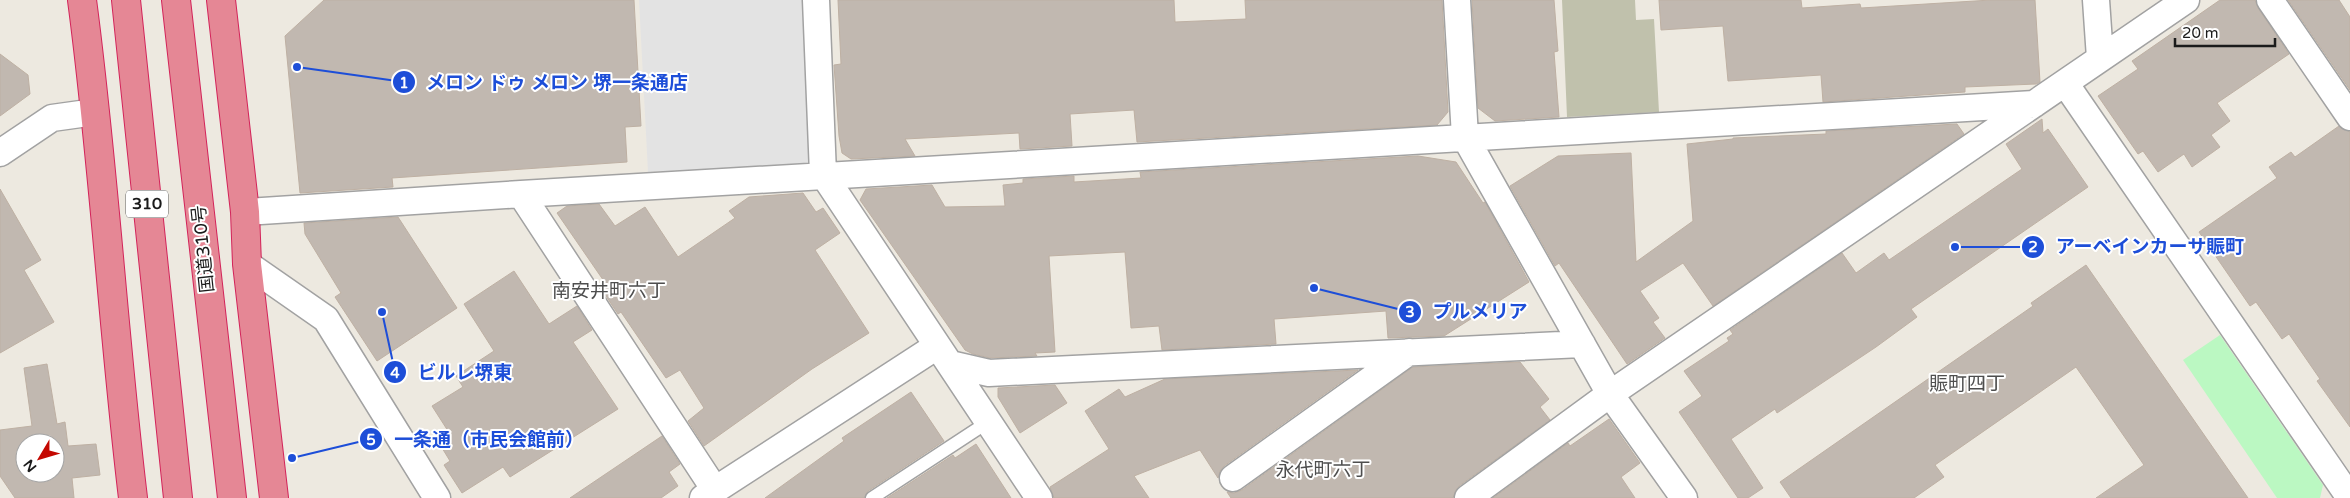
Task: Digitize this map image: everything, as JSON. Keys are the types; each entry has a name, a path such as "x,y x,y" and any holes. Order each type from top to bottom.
{"highway":[{"path":"82,0 95,112 124,422 133,498"},
{"name":"310","path":"126,0 178,498"},
{"name":"国道310号","path":"176,0 219,399 232,498"},
{"path":"221,0 244,212 247,264 274,498"}],"street":[{"path":"816,0 823,174 1039,498"},
{"path":"1457,0 1465,137 1610,394 1684,498"},
{"path":"2096,0 2100,58"},
{"path":"1469,498 1610,394 2186,0"},
{"path":"2270,0 2350,117"},
{"path":"2065,83 2350,498"},
{"path":"244,212 823,174 2034,104"},
{"path":"0,152 52,118 95,112"},
{"path":"521,194 709,494 944,355"},
{"path":"247,264 326,319 437,498"},
{"path":"944,355 989,373 1582,344"},
{"path":"1233,478 1409,352"}],"lane":[{"path":"872,498 988,422"}],"shaded area":[{"path":"639,0 804,0 813,164 648,172"},
{"path":"1562,0 1635,0 1636,20 1654,19 1659,112 1567,117"}],"green space":[{"path":"2220,335 2323,485 2320,498 2277,498 2183,360"}],"building":[{"path":"324,0 634,0 641,126 625,127 627,162 392,178 393,187 300,193 285,36"},
{"path":"838,0 1174,0 1175,22 1246,19 1245,0 1442,0 1448,112 1437,125 1137,142 1134,110 1070,114 1072,146 1020,149 1019,133 905,139 915,156 851,159 842,153 839,136 834,65 841,64"},
{"path":"1472,0 1554,0 1558,51 1554,52 1559,117 1495,121 1478,108"},
{"path":"1659,0 1801,0 1802,8 1860,4 1861,8 1991,0 2035,0 2040,82 2036,84 1965,87 1965,92 1823,102 1821,75 1728,81 1723,26 1661,30"},
{"path":"2220,0 2255,0 2258,8 2289,54 2217,103 2230,121 2211,135 2220,147 2192,167 2184,154 2158,172 2143,151 2138,154 2098,96 2138,69 2132,61"},
{"path":"2288,0 2339,0 2350,17 2350,90"},
{"path":"0,54 28,75 30,94 0,116"},
{"path":"2042,119 2043,133 2048,129 2088,187 1911,309 1917,317 1876,347 1777,413 1775,409 1731,439 1763,488 1748,498 1738,498 1679,412 1702,396 1684,371 1729,341 1727,338 1733,334 1730,330 1842,253 1856,273 1884,253 1889,260 2022,169 2006,144"},
{"path":"1957,124 1964,134 1713,306 1683,263 1640,291 1659,318 1653,322 1665,338 1627,364 1559,263 1555,266 1510,186 1558,156 1631,153 1636,262 1693,221 1687,144 1733,138 1826,134 1826,131"},
{"path":"2339,126 2350,132 2350,427 2317,381 2320,379 2289,334 2282,339 2256,302 2250,306 2199,232 2277,178 2269,167 2291,152 2295,157"},
{"path":"1418,156 1456,162 1483,203 1485,202 1529,282 1444,336 1388,338 1386,311 1274,319 1276,344 1162,350 1159,326 1131,328 1125,252 1049,256 1055,352 1035,353 1037,356 990,358 965,350 860,200 866,189 932,185 945,207 1005,206 1003,185 1023,183 1023,179 1074,176 1074,182 1141,178 1140,172"},
{"path":"0,189 41,260 24,270 54,322 0,353"},
{"path":"803,193 816,212 823,208 840,233 815,250 869,333 812,369 704,446 688,421 704,408 680,370 666,378 621,312 618,314 602,290 608,287 557,213 567,206 599,204 615,226 645,207 678,257 735,218 729,211 749,197"},
{"path":"398,217 457,308 377,361 335,297 341,293 305,234 304,223"},
{"path":"2086,265 2248,498 2096,498 2144,465 2076,367 1935,465 1944,477 1914,498 1791,498 1780,482 2033,306 2031,303"},
{"path":"514,271 549,324 577,306 592,330 573,342 618,409 510,477 503,467 462,493 444,465 450,461 436,438 448,431 432,406 463,387 456,376 494,351 464,304"},
{"path":"1520,362 1549,399 1540,407 1550,420 1459,486 1453,498 1231,498 1227,492 1234,493 1242,490 1413,367"},
{"path":"47,364 57,424 65,422 68,446 96,444 100,475 72,478 74,498 15,498 0,476 0,430 32,426 24,368"},
{"path":"1358,370 1224,466 1218,478 1200,450 1134,476 1149,498 1054,498 1050,487 1109,449 1085,411 1119,389 1125,397 1165,379"},
{"path":"1055,385 1067,403 1020,433 998,397 998,388"},
{"path":"911,392 944,441 868,491 864,498 765,498 844,441 842,438"},
{"path":"1609,419 1640,463 1621,477 1635,498 1493,498 1568,443 1570,446"},
{"path":"662,436 680,464 669,472 678,486 661,498 570,498"},
{"path":"976,444 1011,498 887,498 953,455 955,458"}],"place":[{"name":"メロン ドゥ メロン 堺一条通店","path":"297,67"},
{"name":"アーベインカーサ賑町","path":"1955,247"},
{"name":"プルメリア","path":"1314,288"},
{"name":"ビルレ堺東","path":"382,312"},
{"name":"一条通（市民会館前）","path":"292,458"}],"district":[{"name":"南安井町六丁","path":"609,291"},
{"name":"賑町四丁","path":"1967,384"},
{"name":"永代町六丁","path":"1323,470"}]}
